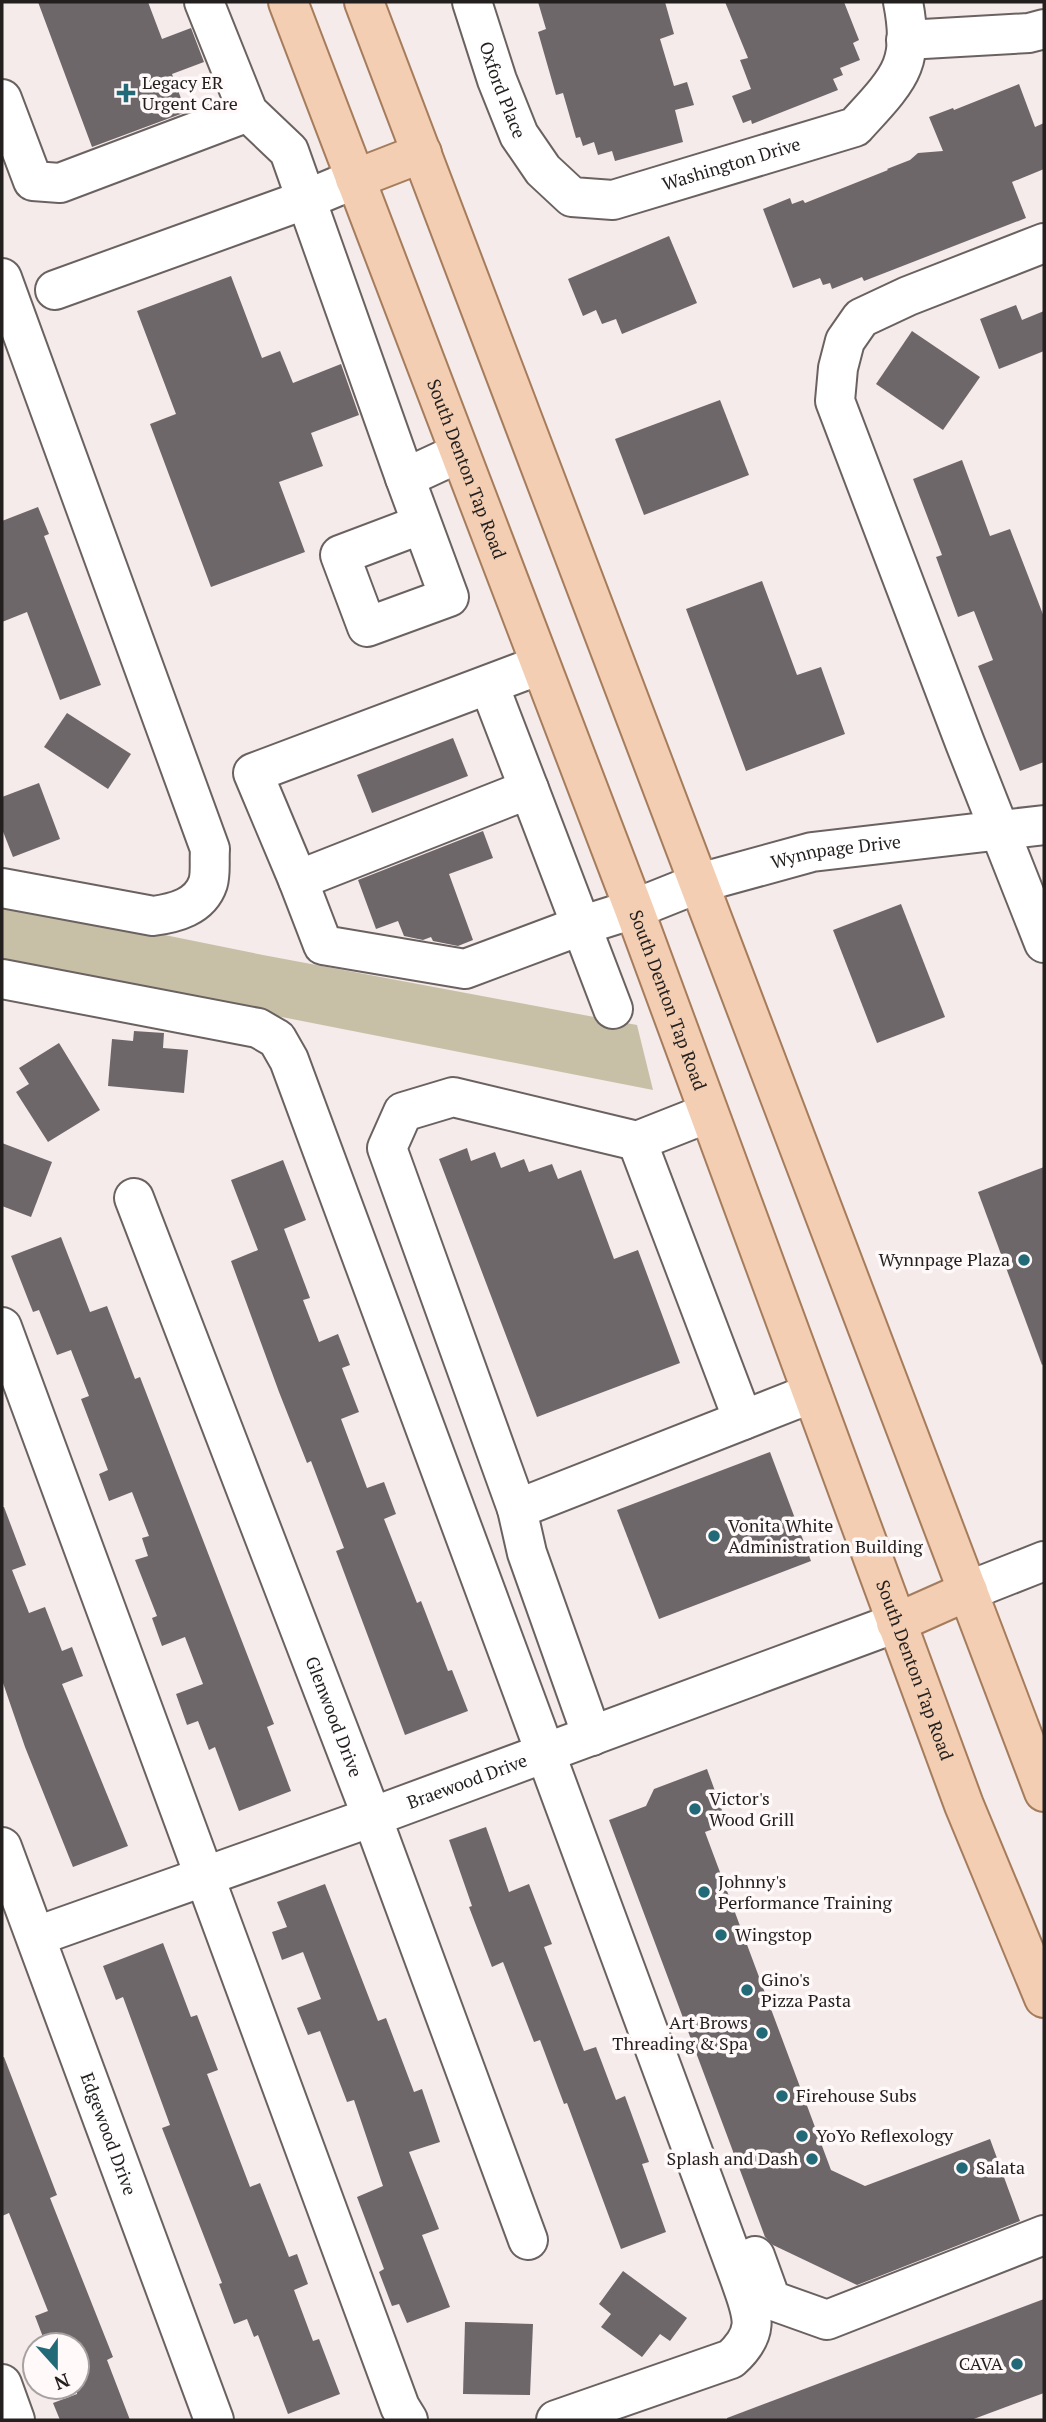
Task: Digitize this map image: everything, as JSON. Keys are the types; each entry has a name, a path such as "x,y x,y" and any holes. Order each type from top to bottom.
{"main road":[{"name":"South Denton Tap Road","path":"288,2 634,909 964,1805 1044,1998"},
{"path":"364,2 1044,1791"},
{"path":"355,179 422,153"},
{"path":"896,1623 968,1591"}],"street":[{"path":"204,2 248,112 289,151 422,524"},
{"name":"Oxford Place","path":"472,2 496,80 519,135 543,170"},
{"path":"903,2 908,25 904,53 1044,29"},
{"name":"Washington Drive","path":"543,170 572,197 613,200 855,127 882,96 904,53"},
{"path":"2,99 33,181 60,183 248,112"},
{"path":"55,290 307,199 355,179"},
{"path":"1044,243 908,296 861,318 845,341 838,368 835,401 1044,943"},
{"path":"2,278 210,849 208,883 198,900 174,913 153,916 2,888"},
{"path":"405,478 459,453"},
{"path":"528,789 298,880 253,773 540,665"},
{"path":"489,685 613,1009"},
{"name":"Wynnpage Drive","path":"298,880 323,945 465,970 699,883 812,852 1044,825"},
{"path":"2,979 258,1028 277,1039 289,1060 568,1745 771,2300 827,2320 1044,2235"},
{"path":"556,2420 731,2359 746,2345 753,2319 568,1745 517,1509 387,1148 403,1112 453,1097 637,1140 708,1112"},
{"path":"637,1140 743,1420"},
{"name":"Glenwood Drive","path":"134,1198 372,1817 528,2240"},
{"path":"2,1327 400,2407 408,2420"},
{"path":"517,1509 812,1394"},
{"path":"968,1591 1044,1561"},
{"name":"Braewood Drive","path":"37,1936 372,1817 896,1623"},
{"name":"Edgewood Drive","path":"2,1847 214,2420"},
{"path":"2,2384 15,2420"}],"shaded area":[{"path":"2,902 263,955 637,1025 653,1090 2,962"}],"building":[{"name":"Legacy ER Urgent Care","path":"38,2 148,2 162,39 191,28 204,62 172,74 186,112 92,147"},
{"path":"538,2 665,2 674,34 660,39 674,86 687,82 694,105 675,110 683,142 615,161 612,151 598,155 594,142 583,146 580,137 576,138 563,93 556,95 538,32 546,29"},
{"path":"725,2 844,2 859,40 853,43 860,60 840,68 843,75 833,79 838,90 752,124 751,120 743,123 732,96 751,89 740,60 748,58"},
{"path":"1019,84 1035,127 1044,123 1044,169 1012,182 1026,218 864,281 862,277 832,289 830,283 823,285 820,278 793,288 763,209 790,198 792,204 803,200 805,203 888,170 910,160 918,153 943,151 929,117"},
{"path":"669,236 697,303 622,334 616,319 602,324 596,310 583,316 568,279"},
{"path":"231,276 262,358 280,351 293,383 341,364 359,415 311,433 323,466 279,482 305,552 211,587 150,424 176,414 137,311"},
{"path":"1016,305 1022,320 1044,311 1044,351 999,369 980,319"},
{"path":"912,331 980,377 943,430 876,384"},
{"path":"720,400 749,475 644,515 615,439"},
{"path":"962,460 990,536 1010,529 1044,617 1044,762 1020,771 978,666 993,660 974,611 958,617 936,557 942,555 913,479"},
{"path":"38,507 49,534 44,536 101,685 60,700 27,612 2,622 2,521"},
{"path":"762,581 797,675 821,667 845,734 746,771 686,609"},
{"path":"67,713 131,754 108,789 44,747"},
{"path":"453,738 468,776 372,813 357,775"},
{"path":"39,783 60,839 13,857 2,829 2,797"},
{"path":"483,831 493,858 449,874 473,940 458,946 433,941 431,937 423,940 404,936 398,921 376,929 358,880"},
{"path":"901,904 945,1017 877,1043 833,930"},
{"path":"134,1031 164,1033 163,1048 188,1050 184,1093 108,1086 112,1039 133,1041"},
{"path":"59,1043 100,1110 48,1142 16,1092 29,1084 19,1068"},
{"path":"2,1143 52,1162 31,1217 2,1206"},
{"path":"467,1148 471,1161 495,1152 501,1168 524,1159 529,1172 552,1164 558,1179 581,1170 614,1259 638,1250 680,1363 537,1417 439,1159"},
{"path":"283,1160 306,1220 284,1229 310,1298 303,1300 319,1342 338,1334 350,1365 342,1368 359,1412 341,1419 367,1488 384,1482 396,1514 384,1519 417,1603 421,1601 448,1671 452,1670 468,1711 405,1735 336,1551 344,1548 311,1461 307,1463 279,1392 231,1261 258,1250 231,1180"},
{"name":"Wynnpage Plaza","path":"1044,1167 1044,1364 1042,1365 978,1192"},
{"path":"61,1237 90,1312 107,1306 135,1379 140,1377 274,1724 267,1727 291,1791 239,1811 215,1747 209,1750 198,1721 187,1725 176,1694 203,1684 185,1637 162,1646 152,1618 157,1616 135,1560 148,1556 142,1538 149,1536 132,1492 109,1501 99,1474 108,1470 81,1399 89,1396 71,1350 57,1355 39,1310 33,1312 11,1256"},
{"name":"Vonita White Administration Building","path":"770,1452 811,1561 659,1619 617,1510"},
{"path":"2,1507 26,1565 12,1570 29,1613 45,1607 62,1651 72,1647 83,1676 62,1684 128,1846 73,1867 25,1747 2,1680"},
{"path":"707,1769 727,1824 705,1832 831,2170 865,2186 990,2139 1020,2221 857,2285 773,2245 765,2237 609,1820 646,1806 654,1789"},
{"path":"486,1827 509,1892 529,1884 552,1944 544,1947 584,2051 596,2047 616,2100 625,2096 649,2162 642,2164 666,2232 621,2249 567,2103 564,2104 540,2040 534,2042 503,1962 492,1967 469,1907 472,1906 449,1840"},
{"path":"325,1884 378,2021 386,2018 414,2092 422,2089 440,2142 409,2152 439,2229 422,2235 450,2307 407,2323 399,2304 392,2306 379,2272 384,2269 357,2197 383,2186 354,2100 347,2102 320,2031 308,2035 297,2008 321,1999 303,1952 282,1960 272,1932 287,1927 277,1902"},
{"path":"163,1943 191,2017 197,2015 218,2070 207,2074 250,2187 260,2183 289,2257 297,2254 308,2284 294,2290 313,2341 319,2339 340,2394 288,2414 258,2335 254,2337 247,2319 234,2324 219,2284 222,2283 162,2128 170,2125 123,1997 116,2000 103,1966"},
{"path":"4,2057 57,2195 50,2198 113,2357 107,2360 130,2420 60,2420 53,2403 91,2401 91,2331 41,2331 35,2316 48,2311 9,2213 2,2216"},
{"path":"623,2271 687,2318 670,2341 660,2334 642,2357 601,2327 611,2314 599,2304"},
{"path":"1044,2299 1044,2393 971,2420 727,2420 727,2418"},
{"path":"465,2322 533,2324 530,2395 463,2394"}],"place":[{"name":"Legacy ER Urgent Care","path":"126,93"},
{"name":"Wynnpage Plaza","path":"1024,1260"},
{"name":"Vonita White Administration Building","path":"714,1536"},
{"name":"Victor's Wood Grill","path":"695,1809"},
{"name":"Johnny's Performance Training","path":"704,1892"},
{"name":"Wingstop","path":"721,1935"},
{"name":"Gino's Pizza Pasta","path":"747,1990"},
{"name":"Art Brows Threading & Spa","path":"762,2033"},
{"name":"Firehouse Subs","path":"782,2096"},
{"name":"YoYo Reflexology","path":"802,2136"},
{"name":"Splash and Dash","path":"812,2159"},
{"name":"Salata","path":"962,2168"},
{"name":"CAVA","path":"1017,2364"}]}
